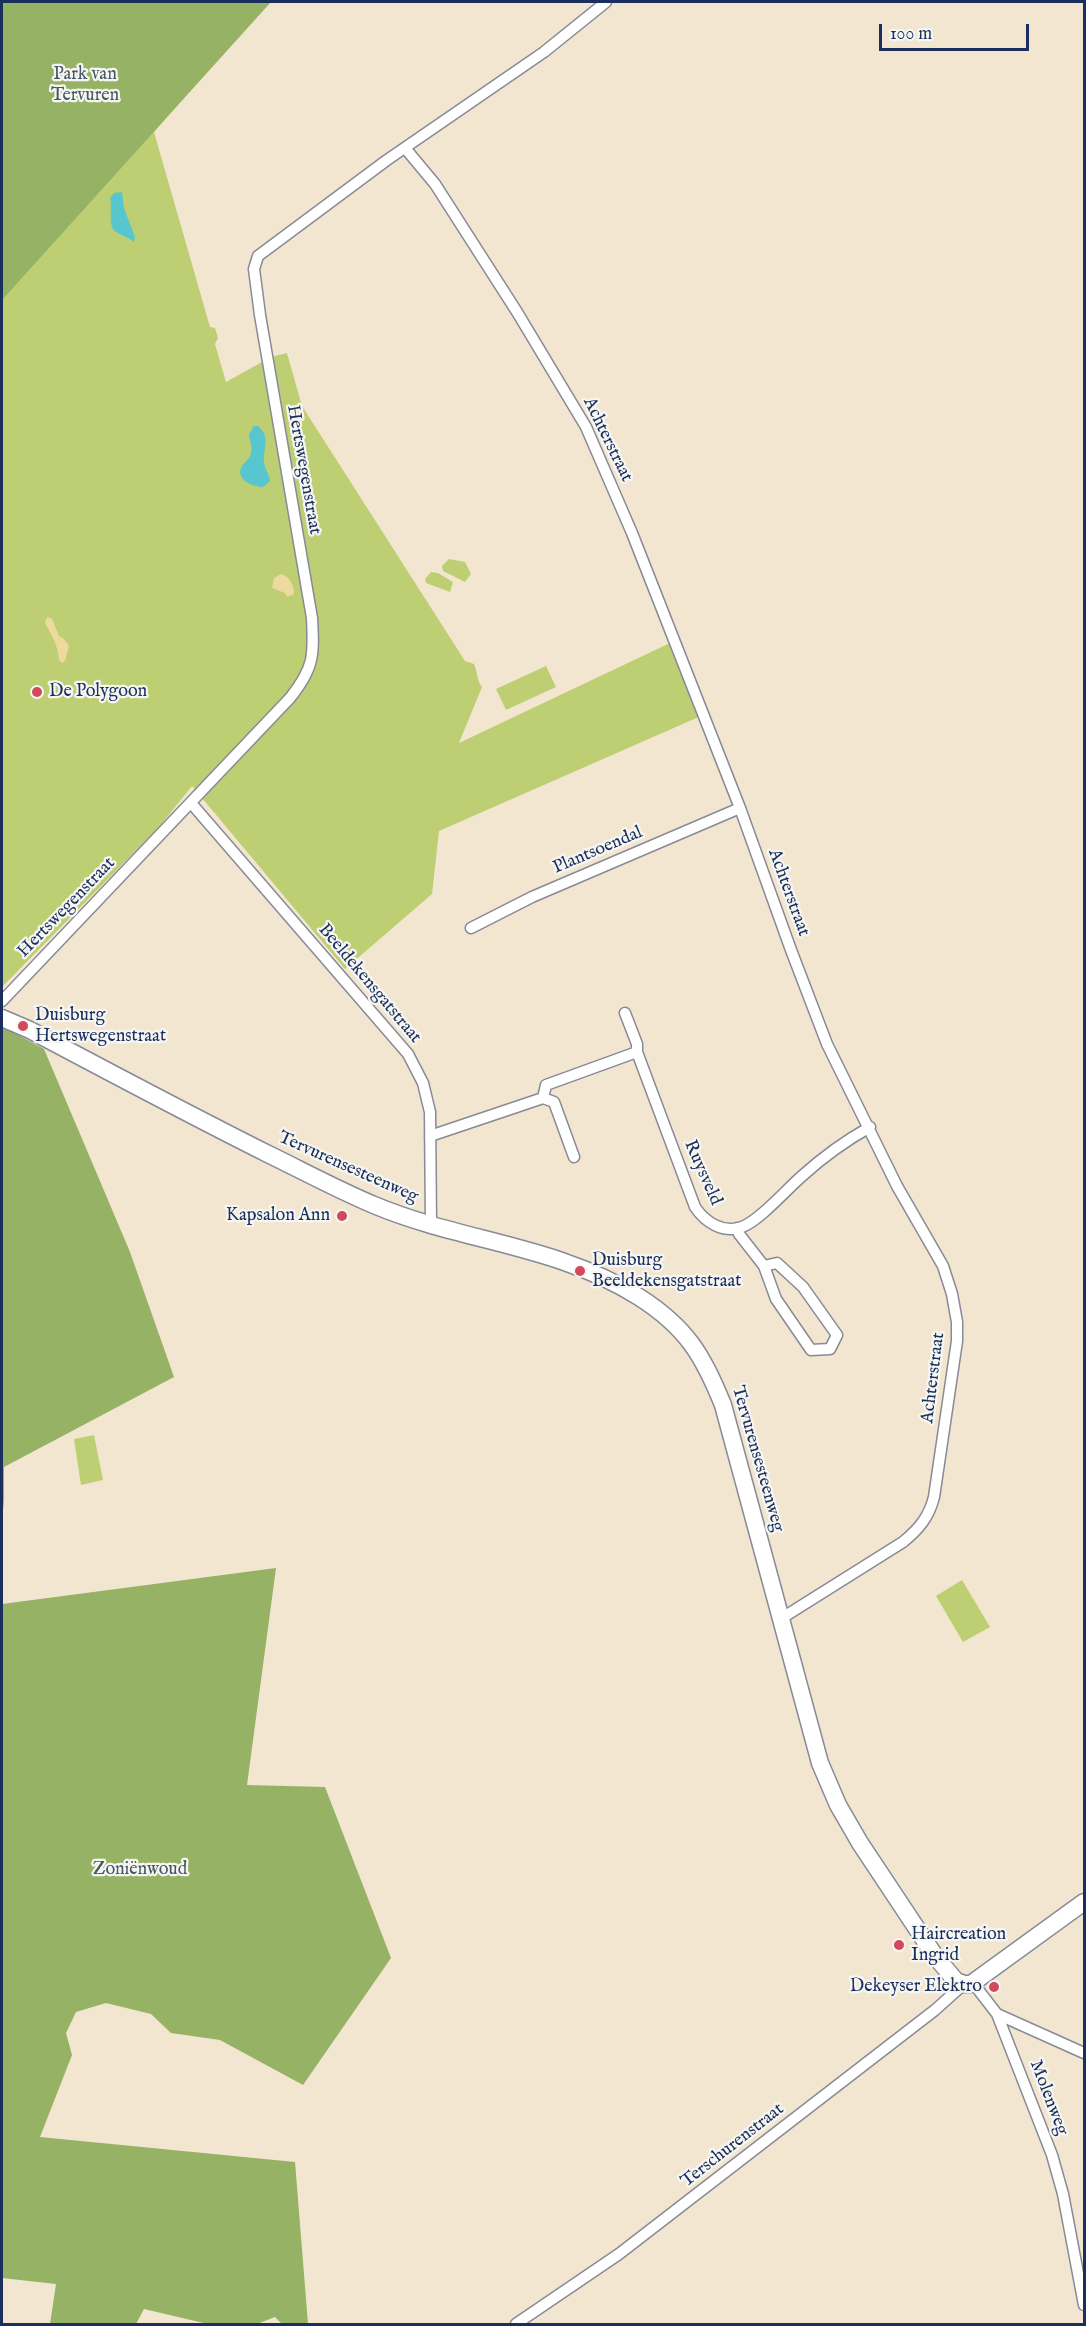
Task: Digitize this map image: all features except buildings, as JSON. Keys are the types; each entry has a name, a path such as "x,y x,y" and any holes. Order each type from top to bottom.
{"street":[{"name":"Hertswegenstraat","path":"2,1001 290,698 307,677 314,647 312,618 260,315 255,261 258,256 405,148 544,52 598,4"},
{"name":"Achterstraat","path":"405,148 435,184 517,312 586,427 632,533 740,808 790,950 827,1044 870,1127 897,1186 943,1266 952,1294 957,1322 954,1367 934,1497 924,1521 903,1542 782,1618"},
{"name":"Beeldekensgatstraat","path":"191,803 408,1054 423,1083 430,1112 431,1225"},
{"name":"Plantsoendal","path":"471,928 532,897 740,808"},
{"name":"Ruysveld","path":"626,1013 637,1044 637,1052 695,1207 704,1219 716,1226 737,1228"},
{"name":"Tervurensesteenweg","path":"2,1018 30,1030 199,1119 351,1195 396,1214 431,1225 524,1248 576,1265 638,1297 678,1327 699,1351 723,1405 820,1763 838,1805 860,1843 935,1956 956,1981 969,1984"},
{"path":"543,1098 546,1085 637,1052"},
{"path":"430,1136 543,1098 554,1102 574,1157"},
{"path":"764,1266 777,1263 803,1287 837,1335 830,1349 811,1350 776,1299 764,1266 739,1234 737,1228 754,1219 841,1144 870,1127"},
{"path":"969,1984 1084,1902"},
{"name":"Molenweg","path":"969,1984 997,2014 1052,2155 1063,2194 1084,2306"},
{"name":"Terschurenstraat","path":"516,2325 619,2254 969,1984"},
{"path":"997,2014 1084,2053"}],"green space":[{"path":"2,2 267,2 154,132 210,327 215,328 218,338 215,344 226,382 271,357 287,353 302,406 465,661 474,664 482,687 459,743 670,643 701,716 439,831 432,894 345,969 192,786 159,827 2,987"},
{"name":"Park van Tervuren","path":"2,2 271,2 2,300"},
{"path":"449,559 465,562 471,574 465,582 443,571 442,566"},
{"path":"431,572 438,573 453,582 450,592 426,583 425,579"},
{"path":"546,666 556,687 506,710 496,689"},
{"path":"2,1026 44,1049 130,1252 174,1377 4,1467 2,1521"},
{"path":"94,1435 103,1480 81,1485 74,1439"},
{"name":"Zoniënwoud","path":"276,1568 247,1785 325,1787 391,1958 303,2085 220,2040 171,2033 151,2014 106,2003 76,2012 66,2033 72,2055 40,2137 295,2162 308,2324 282,2324 275,2317 257,2324 208,2324 144,2309 136,2324 50,2324 56,2284 2,2278 2,1604"},
{"path":"962,1580 990,1627 963,1642 936,1596"}],"sand":[{"path":"281,574 291,582 294,594 287,597 285,593 272,588 274,578"},
{"path":"47,617 52,619 59,636 69,646 65,661 62,663 45,623"}],"water":[{"path":"122,192 124,208 135,237 134,242 116,232 112,226 110,198 114,193"},
{"path":"254,426 262,430 265,439 264,462 270,481 263,487 247,482 240,473 250,455 252,448 249,434"}],"place":[{"name":"De Polygoon","path":"37,692"},
{"name":"Duisburg Hertswegenstraat","path":"23,1026"},
{"name":"Kapsalon Ann","path":"342,1216"},
{"name":"Duisburg Beeldekensgatstraat","path":"580,1271"},
{"name":"Haircreation Ingrid","path":"899,1945"},
{"name":"Dekeyser Elektro","path":"994,1987"}]}
